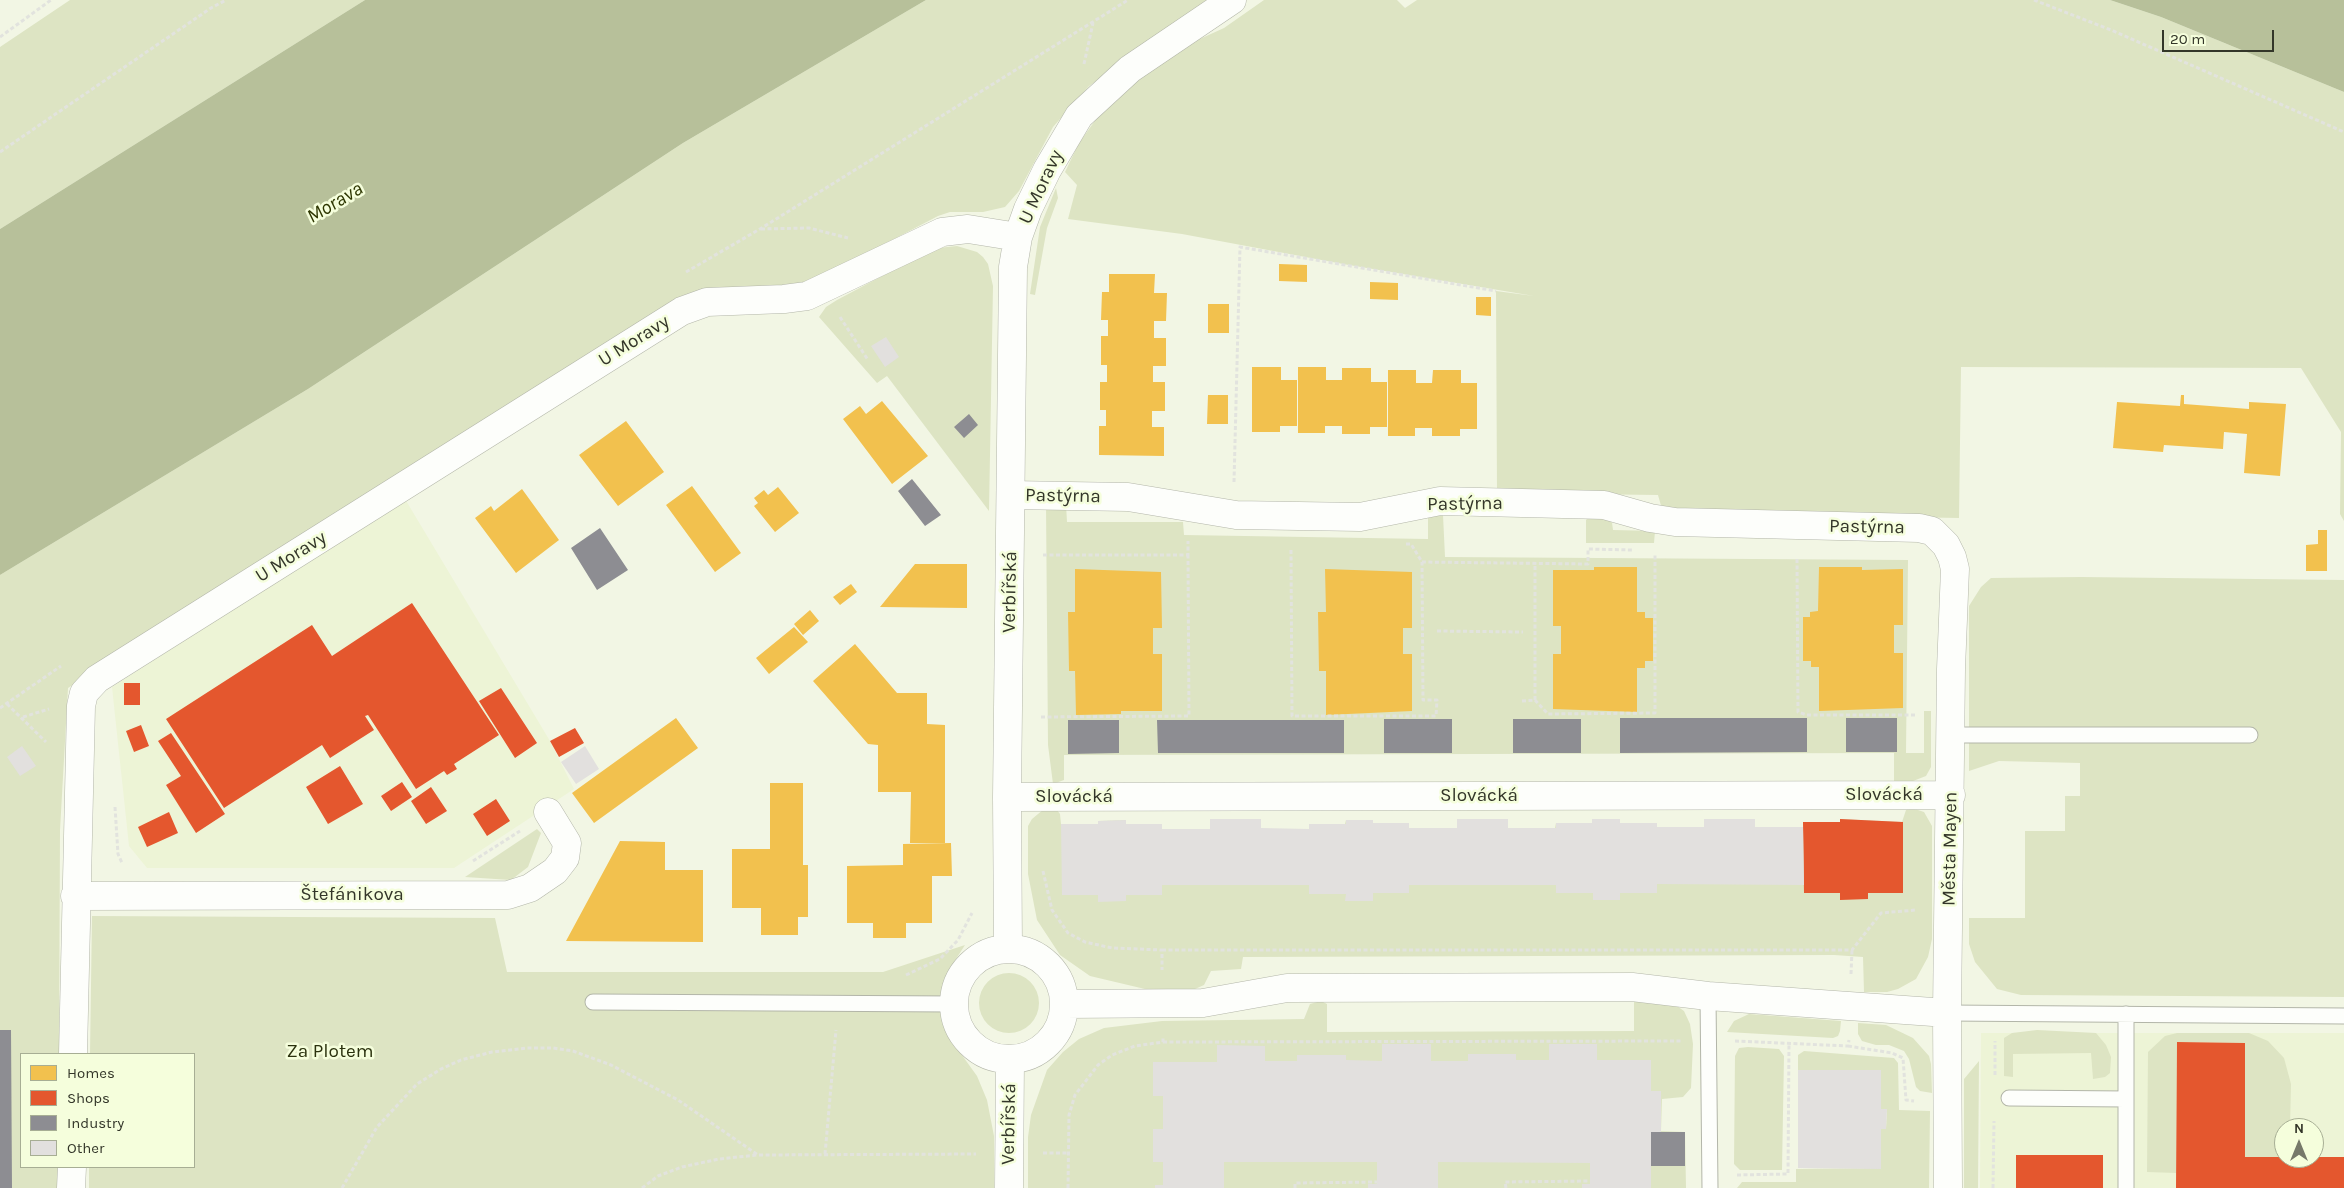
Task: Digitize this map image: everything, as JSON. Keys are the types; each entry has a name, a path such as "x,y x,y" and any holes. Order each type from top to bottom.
{"street":[{"name":"U Moravy","path":"75,896 81,706 84,693 97,679 682,311 707,302 796,298 822,289 942,232 968,229 1018,237 1028,208 1047,170 1079,116 1130,69 1232,0"},
{"name":"Verbířská","path":"1008,948 1007,797 1013,268 1018,237"},
{"name":"Pastýrna","path":"1011,495 1128,497 1229,514 1360,517 1440,501 1604,504 1650,518 1675,522 1919,528"},
{"name":"Města Mayen","path":"1919,528 1932,532 1939,537 1952,557 1955,569 1950,735 1951,795 1947,1012 1948,1188"},
{"name":"Slovácká","path":"1007,797 1951,795"},
{"name":"Štefánikova","path":"75,896 508,895 530,888 554,871 565,858 568,851 567,842 548,812"},
{"path":"73,1053 75,896"},
{"path":"1008,948 1033,954 1053,969 1064,991 1065,1004 1061,1025 1049,1043 1031,1055 1010,1060 989,1055 971,1043 958,1026 954,1004 958,984 969,966 987,953 1008,948"},
{"path":"1065,1004 1203,1003 1287,988 1632,987 1708,996 1947,1012"},
{"name":"Verbířská","path":"1009,1188 1010,1060"},
{"path":"71,1188 72,1168"}],"lane":[{"path":"1950,735 2250,735"},
{"path":"1708,996 1710,1188"},
{"path":"593,1002 954,1004"},
{"path":"1947,1012 2344,1016"},
{"path":"2126,1014 2126,1188"},
{"path":"2008,1098 2126,1099"}],"path":[{"path":"0,37 51,0"},
{"path":"0,152 226,0"},
{"path":"2034,0 2111,30 2344,132"},
{"path":"760,229 809,228 855,239"},
{"path":"1229,514 1234,494 1240,247 1496,291"},
{"path":"822,289 868,360"},
{"path":"1038,717 1190,716 1188,538"},
{"path":"1291,543 1292,716 1436,716 1437,700 1423,700 1422,562 1411,544 1401,544"},
{"path":"1422,562 1588,564 1588,549 1636,550"},
{"path":"1535,564 1535,700 1548,714 1656,713 1655,550 1664,550"},
{"path":"1797,554 1798,712 1807,715 1918,715 1918,713"},
{"path":"1038,555 1188,555"},
{"path":"1437,631 1523,632"},
{"path":"1522,701 1535,700"},
{"path":"0,708 7,704 23,717"},
{"path":"1038,708 1038,724"},
{"path":"115,806 118,854 124,865"},
{"path":"466,866 548,812"},
{"path":"1008,850 1043,850 1043,871 1052,910 1068,933 1085,942 1112,948 1162,950 1852,950"},
{"path":"1848,1046 1852,950 1881,913 1919,910 1919,901"},
{"path":"902,976 940,959 958,940 974,908"},
{"path":"1162,950 1163,1042"},
{"path":"825,1154 837,1004"},
{"path":"1068,1188 1069,1115 1074,1095 1098,1064 1136,1046 1163,1042 1708,1041 1848,1046 1892,1053 1903,1058 1906,1100 1948,1102"},
{"path":"1730,1175 1788,1174 1789,1043"},
{"path":"342,1188 377,1127 417,1084 461,1060 492,1052 526,1048 553,1048 574,1051 611,1064 678,1100 758,1155"},
{"path":"642,1188 658,1176 682,1167 719,1159 758,1155 1067,1153"},
{"path":"1506,1188 1506,1182 1590,1181"},
{"path":"1294,1188 1294,1183 1377,1182"}],"shaded area":[{"path":"405,499 550,741 574,789 454,868 147,868 129,846 112,687"},
{"path":"1981,1033 2344,1033 2344,1188 1980,1188"}],"green space":[{"path":"70,0 365,0 0,229 0,47"},
{"path":"926,0 1211,0 1089,86 1053,127 1019,191 1005,207 983,212 950,212 938,216 850,262 803,283 730,291 241,577 68,688 60,830 59,1053 20,1053 20,1168 58,1168 58,1188 0,1188 0,575 308,389 683,143"},
{"path":"1264,0 1397,0 1405,8 1417,0 2110,0 2161,17 2344,92 2344,521 2340,514 2341,432 2301,368 1961,367 1959,518 1677,513 1662,509 1658,495 1497,493 1496,291 1534,296 1343,264 1182,234 1068,219 1077,185 1065,172 1079,143 1112,97 1180,48 1224,28"},
{"path":"1056,188 1058,198 1047,228 1035,295 1030,294 1040,227"},
{"path":"957,246 977,252 983,257 988,264 993,286 989,511 887,376 877,383 819,317 826,307 837,300 916,258 938,248"},
{"path":"1046,504 1066,504 1067,522 1183,522 1184,535 1428,539 1428,515 1436,513 1443,515 1445,557 1908,560 1906,753 1924,753 1924,711 1931,711 1931,767 1926,776 1913,781 1894,781 1894,753 1064,755 1064,780 1053,784 1048,745"},
{"path":"1590,516 1606,516 1612,523 1613,530 1655,531 1654,543 1586,543 1586,520"},
{"path":"2081,577 2344,580 2344,997 2021,995 1997,989 1975,962 1969,944 1969,918 2025,918 2025,831 2065,831 2065,796 2080,796 2080,763 1999,761 1969,771 1969,606 1981,587 1991,578"},
{"path":"1912,808 1924,812 1932,826 1932,939 1928,957 1916,979 1898,989 1887,992 1864,992 1863,957 1834,955 1243,957 1241,969 1211,971 1204,985 1195,989 1145,989 1090,976 1060,955 1037,920 1028,874 1028,826 1032,819 1044,809 1057,810 1060,814 1061,824 1098,824 1098,821 1126,820 1126,824 1162,824 1162,829 1309,829 1309,824 1345,824 1346,820 1373,820 1373,823 1409,823 1409,828 1457,828 1457,819 1508,819 1508,828 1555,828 1556,823 1592,823 1592,819 1620,819 1620,823 1657,827 1704,827 1704,819 1755,819 1755,827 1803,827 1840,822 1840,819 1902,822 1906,810"},
{"path":"537,829 541,833 528,867 511,880 465,877"},
{"name":"Za Plotem","path":"92,916 495,918 507,972 883,972 965,945 954,962 943,986 941,1011 946,1033 977,1076 987,1100 994,1136 994,1188 89,1188 89,1168 195,1168 195,1053 90,1053"},
{"path":"1009,973 1026,978 1034,986 1039,1003 1034,1020 1026,1028 1009,1033 992,1028 984,1020 979,1003 984,986 992,978"},
{"path":"1641,1000 1674,1004 1684,1011 1690,1024 1693,1044 1691,1088 1683,1097 1662,1099 1661,1131 1685,1132 1686,1188 1028,1188 1028,1137 1031,1115 1047,1070 1063,1052 1079,1039 1104,1028 1162,1021 1304,1019 1310,1004 1321,1001 1327,1004 1327,1032 1634,1031 1634,1002"},
{"path":"1749,1014 1841,1021 1840,1031 1838,1036 1833,1038 1727,1032 1734,1021"},
{"path":"1858,1023 1886,1025 1913,1038 1929,1056 1932,1093 1920,1091 1916,1087 1909,1059 1904,1051 1889,1045 1876,1045 1862,1041 1858,1034"},
{"path":"2037,1030 2096,1033 2106,1045 2111,1057 2110,1073 2105,1077 2093,1079 2091,1053 2013,1054 2013,1077 2004,1076 2004,1038 2012,1033"},
{"path":"2177,1033 2249,1033 2268,1041 2284,1058 2291,1084 2290,1118 2274,1118 2274,1157 2245,1157 2245,1043 2177,1042 2176,1173 2147,1172 2148,1052 2165,1036"},
{"path":"1739,1048 1779,1049 1784,1056 1782,1170 1740,1170 1734,1164 1735,1056"},
{"path":"1804,1051 1894,1058 1898,1063 1899,1110 1930,1111 1929,1188 1737,1188 1742,1182 1796,1182 1796,1169 1881,1168 1881,1129 1886,1128 1887,1109 1881,1109 1881,1070 1798,1070 1798,1055"},
{"path":"1979,1061 1978,1188 1964,1188 1964,1079"}],"water":[{"name":"Morava","path":"365,0 926,0 683,143 308,389 0,575 0,229"},
{"path":"2110,0 2344,0 2344,92 2161,17"}],"building: Homes":[{"path":"1279,264 1307,265 1307,282 1279,281"},
{"path":"1109,274 1155,274 1154,293 1167,293 1166,321 1154,321 1154,338 1166,338 1166,366 1153,366 1153,382 1165,382 1165,411 1152,411 1152,427 1164,427 1164,456 1099,455 1099,426 1106,426 1106,410 1100,410 1100,382 1107,382 1107,365 1101,365 1101,336 1108,336 1108,320 1101,320 1102,292 1109,292"},
{"path":"1370,282 1398,283 1398,300 1370,299"},
{"path":"1476,297 1491,297 1491,316 1476,315"},
{"path":"1208,304 1229,304 1229,333 1208,333"},
{"path":"1252,367 1281,367 1281,380 1297,380 1297,426 1280,426 1280,432 1252,432"},
{"path":"1298,367 1326,367 1326,380 1342,380 1342,368 1371,368 1371,382 1387,382 1387,427 1370,427 1370,434 1342,434 1342,426 1325,426 1325,433 1298,433"},
{"path":"1388,370 1416,370 1416,383 1432,383 1433,370 1461,370 1461,383 1477,383 1477,429 1460,429 1460,436 1432,436 1432,428 1415,428 1415,436 1388,436"},
{"path":"1208,395 1228,395 1228,424 1207,424"},
{"path":"2181,395 2184,395 2184,404 2249,409 2249,402 2286,404 2280,476 2244,473 2247,434 2224,432 2223,449 2164,445 2163,452 2113,448 2117,402 2180,406"},
{"path":"882,401 928,456 892,484 843,419 860,406 866,414"},
{"path":"626,421 664,472 618,506 579,455"},
{"path":"692,486 741,553 715,572 666,505"},
{"path":"778,487 799,513 775,532 754,506 758,503 754,498 764,490 768,495"},
{"path":"522,489 559,540 516,573 475,518 491,506 494,511"},
{"path":"2318,530 2327,530 2327,571 2306,571 2306,545 2318,544"},
{"path":"915,564 967,564 967,608 880,607"},
{"path":"1594,567 1637,567 1637,612 1645,612 1645,618 1653,618 1653,661 1645,661 1645,668 1637,668 1637,712 1553,709 1553,654 1561,654 1561,626 1553,626 1553,570 1594,570"},
{"path":"1819,567 1862,567 1862,570 1903,569 1903,625 1894,625 1894,653 1903,653 1903,708 1819,711 1819,667 1811,667 1811,661 1803,661 1803,617 1810,617 1810,612 1818,611"},
{"path":"1075,569 1161,572 1162,628 1153,628 1153,654 1162,654 1162,711 1121,711 1121,714 1076,715 1075,671 1069,671 1068,612 1075,612"},
{"path":"1325,569 1412,572 1412,628 1403,628 1403,654 1412,654 1412,711 1326,715 1326,671 1319,671 1318,612 1326,612"},
{"path":"851,584 857,592 840,605 833,597"},
{"path":"810,610 819,621 803,635 794,624"},
{"path":"794,627 808,642 769,674 756,658"},
{"path":"855,644 897,693 927,693 927,724 945,725 945,843 910,843 911,792 878,792 878,745 868,744 813,681"},
{"path":"676,718 698,748 594,823 572,793"},
{"path":"770,783 803,783 803,865 808,865 808,917 798,917 798,935 761,935 761,908 732,908 732,849 770,849"},
{"path":"620,841 665,842 665,870 703,870 703,942 566,941"},
{"path":"951,843 952,876 932,876 932,923 906,923 906,938 873,938 873,923 847,923 847,866 903,865 903,844"}],"building: Shops":[{"path":"412,603 499,735 454,764 457,769 447,775 444,771 416,789 368,715 365,716 374,730 330,758 322,745 224,808 166,719 312,625 332,656"},
{"path":"124,683 140,683 140,705 124,705"},
{"path":"501,688 537,743 515,758 479,701"},
{"path":"141,725 149,746 134,752 126,731"},
{"path":"575,728 584,743 559,757 550,741"},
{"path":"171,733 225,814 196,833 166,785 181,776 158,741"},
{"path":"340,766 363,804 328,824 306,787"},
{"path":"402,782 412,797 391,811 381,796"},
{"path":"431,787 447,811 426,824 411,801"},
{"path":"496,799 510,821 487,836 473,814"},
{"path":"169,812 178,833 147,847 138,827"},
{"path":"1840,819 1903,822 1903,893 1868,893 1868,899 1840,900 1840,893 1804,893 1803,822 1840,822"},
{"path":"2177,1042 2245,1043 2245,1157 2274,1157 2274,1168 2324,1168 2324,1157 2344,1157 2344,1188 2176,1188"},
{"path":"2016,1155 2103,1155 2103,1188 2016,1188"}],"building: Industry":[{"path":"969,414 978,425 964,438 954,427"},
{"path":"912,479 941,515 925,526 898,491"},
{"path":"600,528 628,570 597,590 571,548"},
{"path":"1620,718 1807,718 1807,752 1620,753"},
{"path":"1846,718 1897,718 1897,752 1846,752"},
{"path":"1384,719 1452,719 1452,753 1384,753"},
{"path":"1513,719 1581,719 1581,753 1513,753"},
{"path":"1068,720 1119,720 1119,753 1068,754"},
{"path":"1157,720 1344,720 1344,753 1158,753"},
{"path":"0,1030 11,1030 12,1188 0,1188"},
{"path":"1651,1132 1685,1132 1685,1166 1651,1166"}],"building: Other":[{"path":"886,337 899,357 885,367 871,346"},
{"path":"22,746 36,766 20,776 7,757"},
{"path":"585,746 599,769 576,784 561,762"},
{"path":"1210,819 1261,819 1261,828 1309,829 1309,824 1346,824 1346,820 1373,820 1373,823 1409,823 1409,828 1457,828 1457,819 1508,819 1508,828 1556,828 1556,823 1592,823 1592,819 1620,819 1620,823 1657,823 1657,827 1704,827 1704,819 1755,819 1755,827 1803,827 1804,885 1657,884 1657,893 1620,893 1620,900 1593,900 1593,893 1556,893 1556,885 1409,885 1409,893 1373,893 1373,901 1345,901 1346,894 1309,894 1309,885 1162,885 1162,895 1126,895 1126,901 1098,902 1098,895 1062,895 1061,824 1098,824 1098,821 1126,820 1126,824 1162,824 1162,829 1210,829"},
{"path":"1382,1044 1431,1044 1431,1061 1468,1061 1468,1054 1516,1054 1516,1060 1549,1060 1549,1044 1597,1044 1597,1060 1651,1060 1651,1091 1661,1091 1661,1132 1651,1132 1651,1188 1582,1188 1582,1184 1590,1184 1590,1163 1438,1162 1438,1188 1368,1188 1368,1184 1377,1184 1377,1162 1224,1162 1224,1188 1155,1188 1155,1185 1163,1185 1163,1162 1153,1162 1153,1129 1163,1129 1163,1096 1153,1096 1153,1062 1217,1062 1217,1045 1265,1046 1265,1061 1297,1061 1297,1055 1346,1055 1346,1060 1382,1061"},
{"path":"1798,1070 1881,1070 1881,1109 1887,1109 1886,1129 1881,1129 1881,1169 1798,1168"}]}
